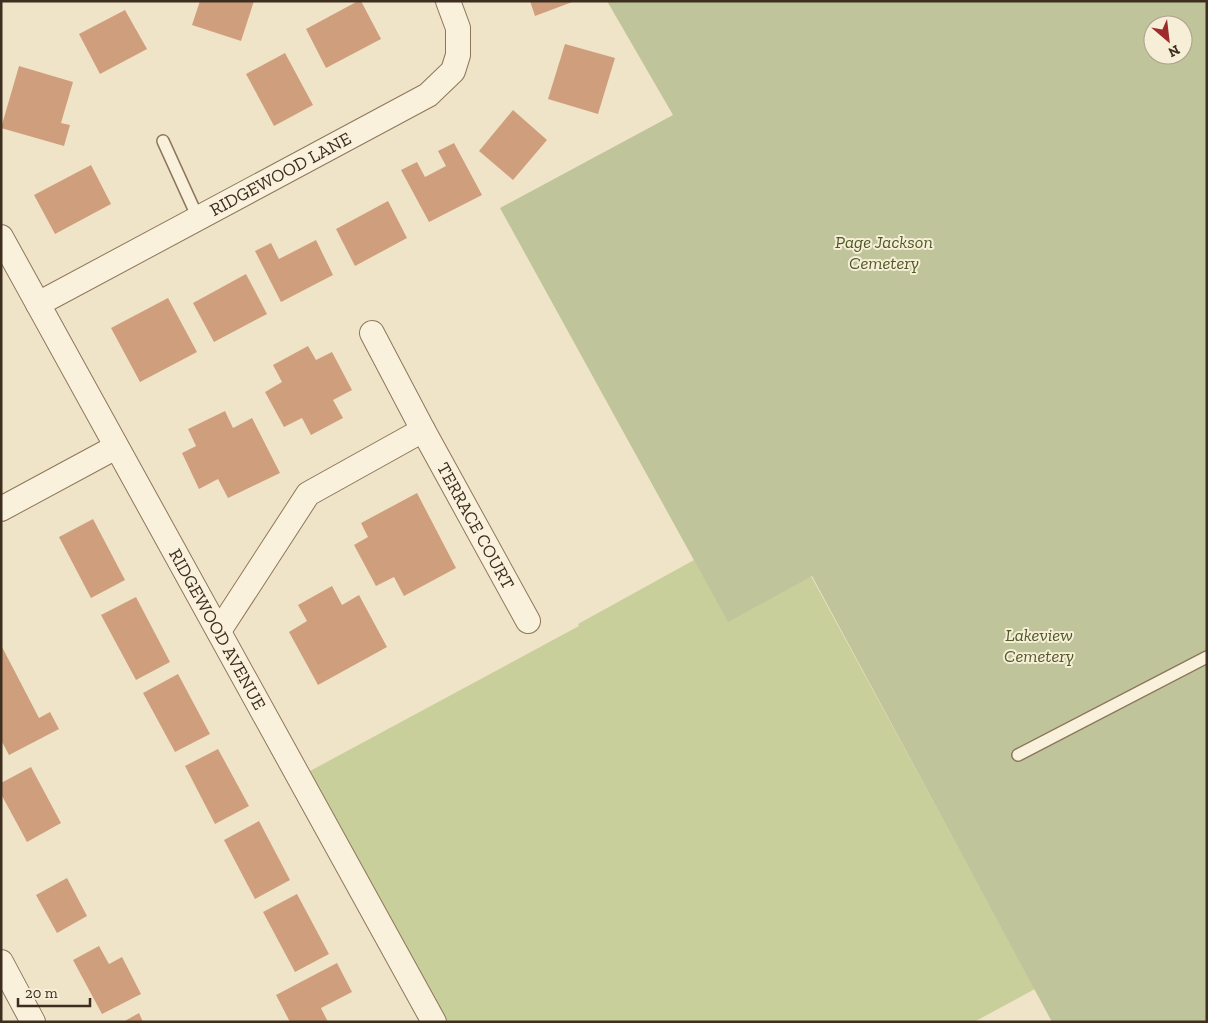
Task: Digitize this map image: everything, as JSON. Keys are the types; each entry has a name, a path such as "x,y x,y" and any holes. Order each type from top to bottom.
{"street":[{"name":"RIDGEWOOD LANE","path":"38,304 428,95 453,71 458,55 458,28 448,1"},
{"name":"RIDGEWOOD AVENUE","path":"1,237 434,1022"},
{"name":"TERRACE COURT","path":"372,333 528,621"},
{"path":"219,631 308,494 423,430"},
{"path":"1,509 116,447"},
{"path":"1,962 34,1022"}],"lane":[{"path":"162,142 198,218"},
{"path":"1018,755 1207,657"}],"green space":[{"name":"Page Jackson Cemetery","path":"607,1 1207,1 1207,1022 1052,1022 812,576 728,622 500,208 673,115"},
{"path":"694,560 728,621 811,576 1035,989 974,1022 448,1022 310,771 579,626 578,624"}],"building":[{"path":"200,1 254,1 241,41 192,25"},
{"path":"361,1 381,39 326,68 306,29"},
{"path":"530,1 575,1 535,16"},
{"path":"125,10 147,49 100,74 79,34"},
{"path":"565,44 615,58 598,114 548,99"},
{"path":"285,53 313,105 274,126 246,74"},
{"path":"19,66 73,82 61,123 70,125 64,146 1,128"},
{"path":"513,110 547,140 513,180 479,151"},
{"path":"454,143 482,195 429,222 401,170 417,162 425,177 446,166 438,151"},
{"path":"91,165 111,204 55,234 34,195"},
{"path":"388,201 407,238 355,266 336,229"},
{"path":"316,240 333,275 281,302 255,251 271,243 279,259"},
{"path":"246,274 267,314 214,342 193,303"},
{"path":"168,298 197,352 140,382 111,328"},
{"path":"308,346 316,360 332,352 352,390 333,400 343,418 311,435 302,418 284,427 265,392 282,382 273,365"},
{"path":"225,411 233,428 252,418 280,473 228,498 218,479 199,489 182,453 196,446 188,429"},
{"path":"417,493 456,568 404,596 394,577 376,586 354,545 368,537 361,523"},
{"path":"93,519 125,580 91,598 59,537"},
{"path":"332,586 342,605 359,595 387,647 318,685 289,632 307,621 298,605"},
{"path":"136,597 170,662 136,680 101,615"},
{"path":"1,645 39,718 50,712 59,729 9,755 1,740"},
{"path":"178,674 210,734 175,752 143,693"},
{"path":"218,749 249,806 215,824 185,766"},
{"path":"31,767 61,823 27,842 1,794 1,783"},
{"path":"259,821 290,880 255,899 224,840"},
{"path":"67,878 87,916 57,933 36,895"},
{"path":"297,894 329,954 295,972 263,912"},
{"path":"99,946 109,964 122,957 141,994 102,1014 73,960"},
{"path":"337,963 352,992 321,1008 328,1022 290,1022 276,995"},
{"path":"139,1013 143,1022 123,1022"}],"park label":[{"name":"Lakeview Cemetery","path":"1039,645"}]}
